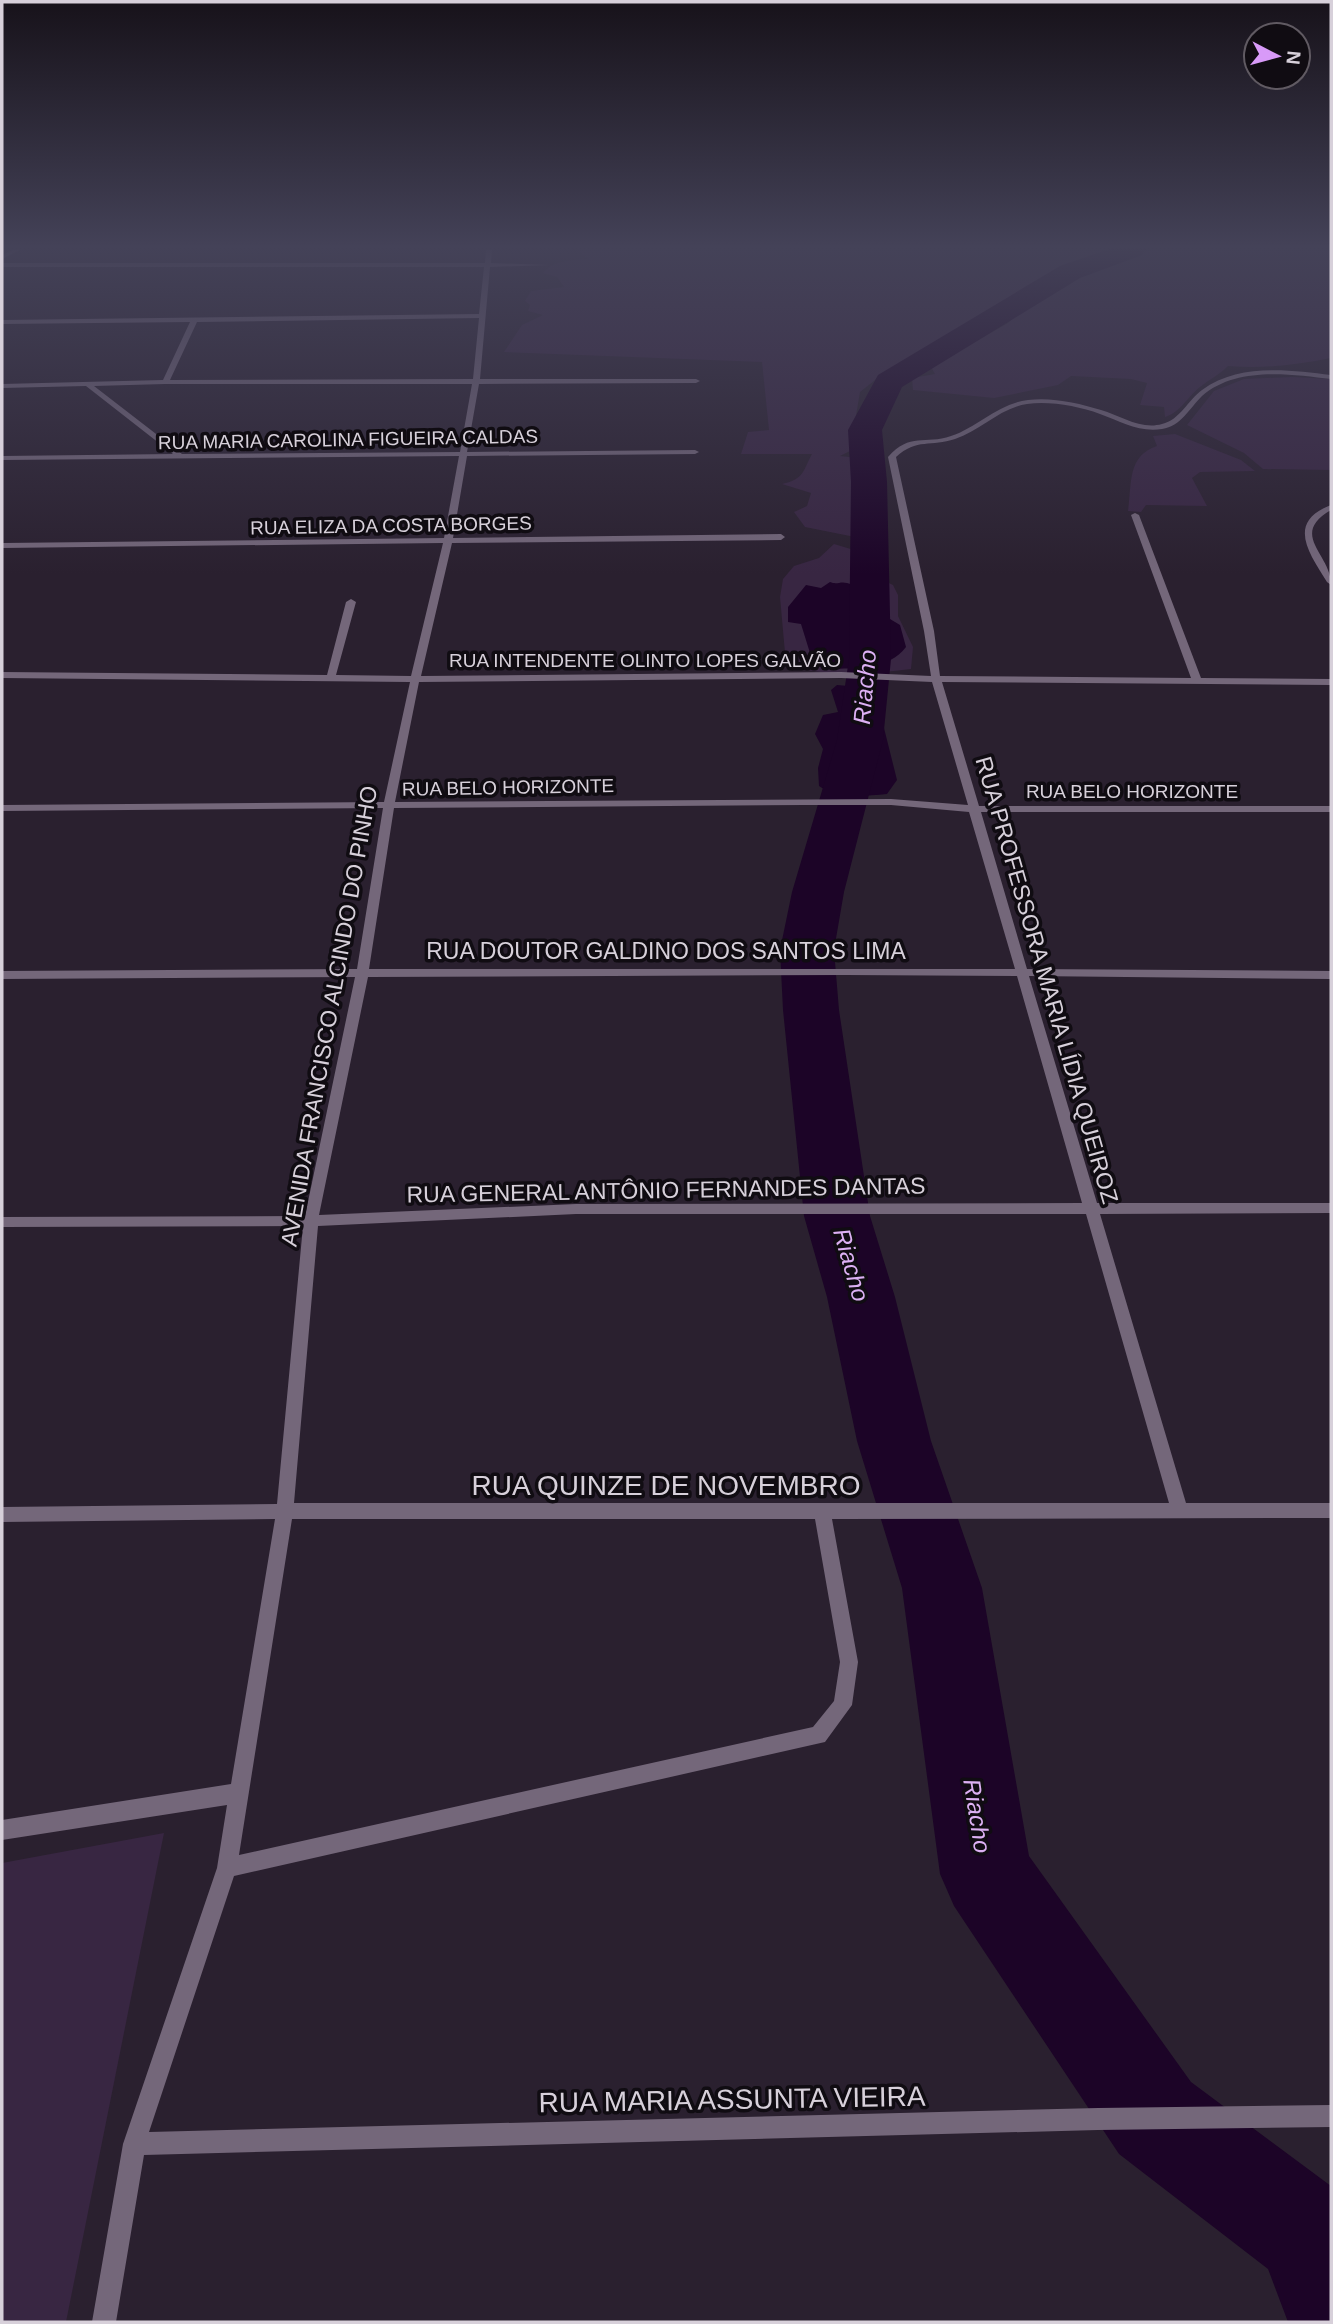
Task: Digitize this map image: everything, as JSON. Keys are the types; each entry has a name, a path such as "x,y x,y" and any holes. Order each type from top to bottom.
{"street":[{"path":"164,382 178,357"},
{"name":"AVENIDA FRANCISCO ALCINDO DO PINHO","path":"104,2322 134,2144 227,1868 285,1511 311,1221 362,974 389,806 415,678 448,540 478,357"},
{"name":"RUA PROFESSORA MARIA LÍDIA QUEIROZ","path":"1180,1511 936,679 929,631 892,457 901,447 911,442 955,437 1024,402 1089,409 1125,424 1152,428 1170,424 1205,391 1232,378 1258,373 1331,377"},
{"path":"2,386 90,386 164,382 696,381"},
{"path":"90,386 180,456"},
{"name":"RUA MARIA CAROLINA FIGUEIRA CALDAS","path":"2,458 695,452"},
{"path":"1331,507 1310,521 1307,531 1311,547 1331,582"},
{"path":"1135,515 1197,681"},
{"name":"RUA ELIZA DA COSTA BORGES","path":"2,545 781,537"},
{"path":"331,677 351,602"},
{"name":"RUA INTENDENTE OLINTO LOPES GALVÃO","path":"2,675 415,678 841,675 936,679 1331,682"},
{"name":"RUA BELO HORIZONTE","path":"2,808 891,802 976,809 1331,809"},
{"name":"RUA DOUTOR GALDINO DOS SANTOS LIMA","path":"2,975 782,971 1331,975"},
{"name":"RUA GENERAL ANTÔNIO FERNANDES DANTAS","path":"2,1222 311,1221 576,1209 1092,1206 1331,1208"},
{"name":"RUA QUINZE DE NOVEMBRO","path":"2,1514 285,1511 1331,1511"},
{"path":"227,1868 818,1735 843,1705 849,1662 822,1511"},
{"path":"2,1830 239,1793"},
{"name":"RUA MARIA ASSUNTA VIEIRA","path":"134,2144 1098,2119 1331,2116"}],"shaded area":[{"path":"645,357 912,357 884,373 860,392 850,451 840,456 877,460 886,533 850,536 805,527 794,512 807,506 811,493 782,484 799,477 812,454 741,454 748,432 769,430 762,362"},
{"path":"948,357 1331,357 1280,366 1228,366 1176,411 1165,417 1164,407 1140,405 1147,383 1131,379 1071,376 1058,385 994,398 913,390 912,378 935,374 931,367"},
{"path":"1244,379 1331,379 1331,470 1263,469 1244,453 1187,425 1214,391"},
{"path":"1175,434 1241,460 1255,471 1200,472 1192,478 1207,506 1146,505 1141,512 1128,511 1131,481 1140,456 1157,446 1153,436"},
{"path":"834,544 854,550 857,568 893,585 898,595 898,616 913,647 911,669 832,673 786,664 780,597 783,579 794,566 819,558"},
{"path":"830,582 852,584 880,607 880,613 889,613 890,619 900,625 906,647 899,655 871,666 829,669 810,653 801,624 788,622 788,607 806,585 821,588"},
{"path":"837,685 872,688 881,699 884,728 897,780 887,794 843,795 819,786 818,768 823,749 815,734 823,715 838,712 831,690"},
{"path":"164,1833 66,2322 2,2322 2,1863"}],"waterway":[{"name":"Riacho","path":"929,357 889,382 865,430 869,482 870,659 860,740 818,892 807,950 811,1010 837,1216 861,1297 894,1441 942,1588 986,1874 1155,2118 1308,2234 1331,2294"}]}
